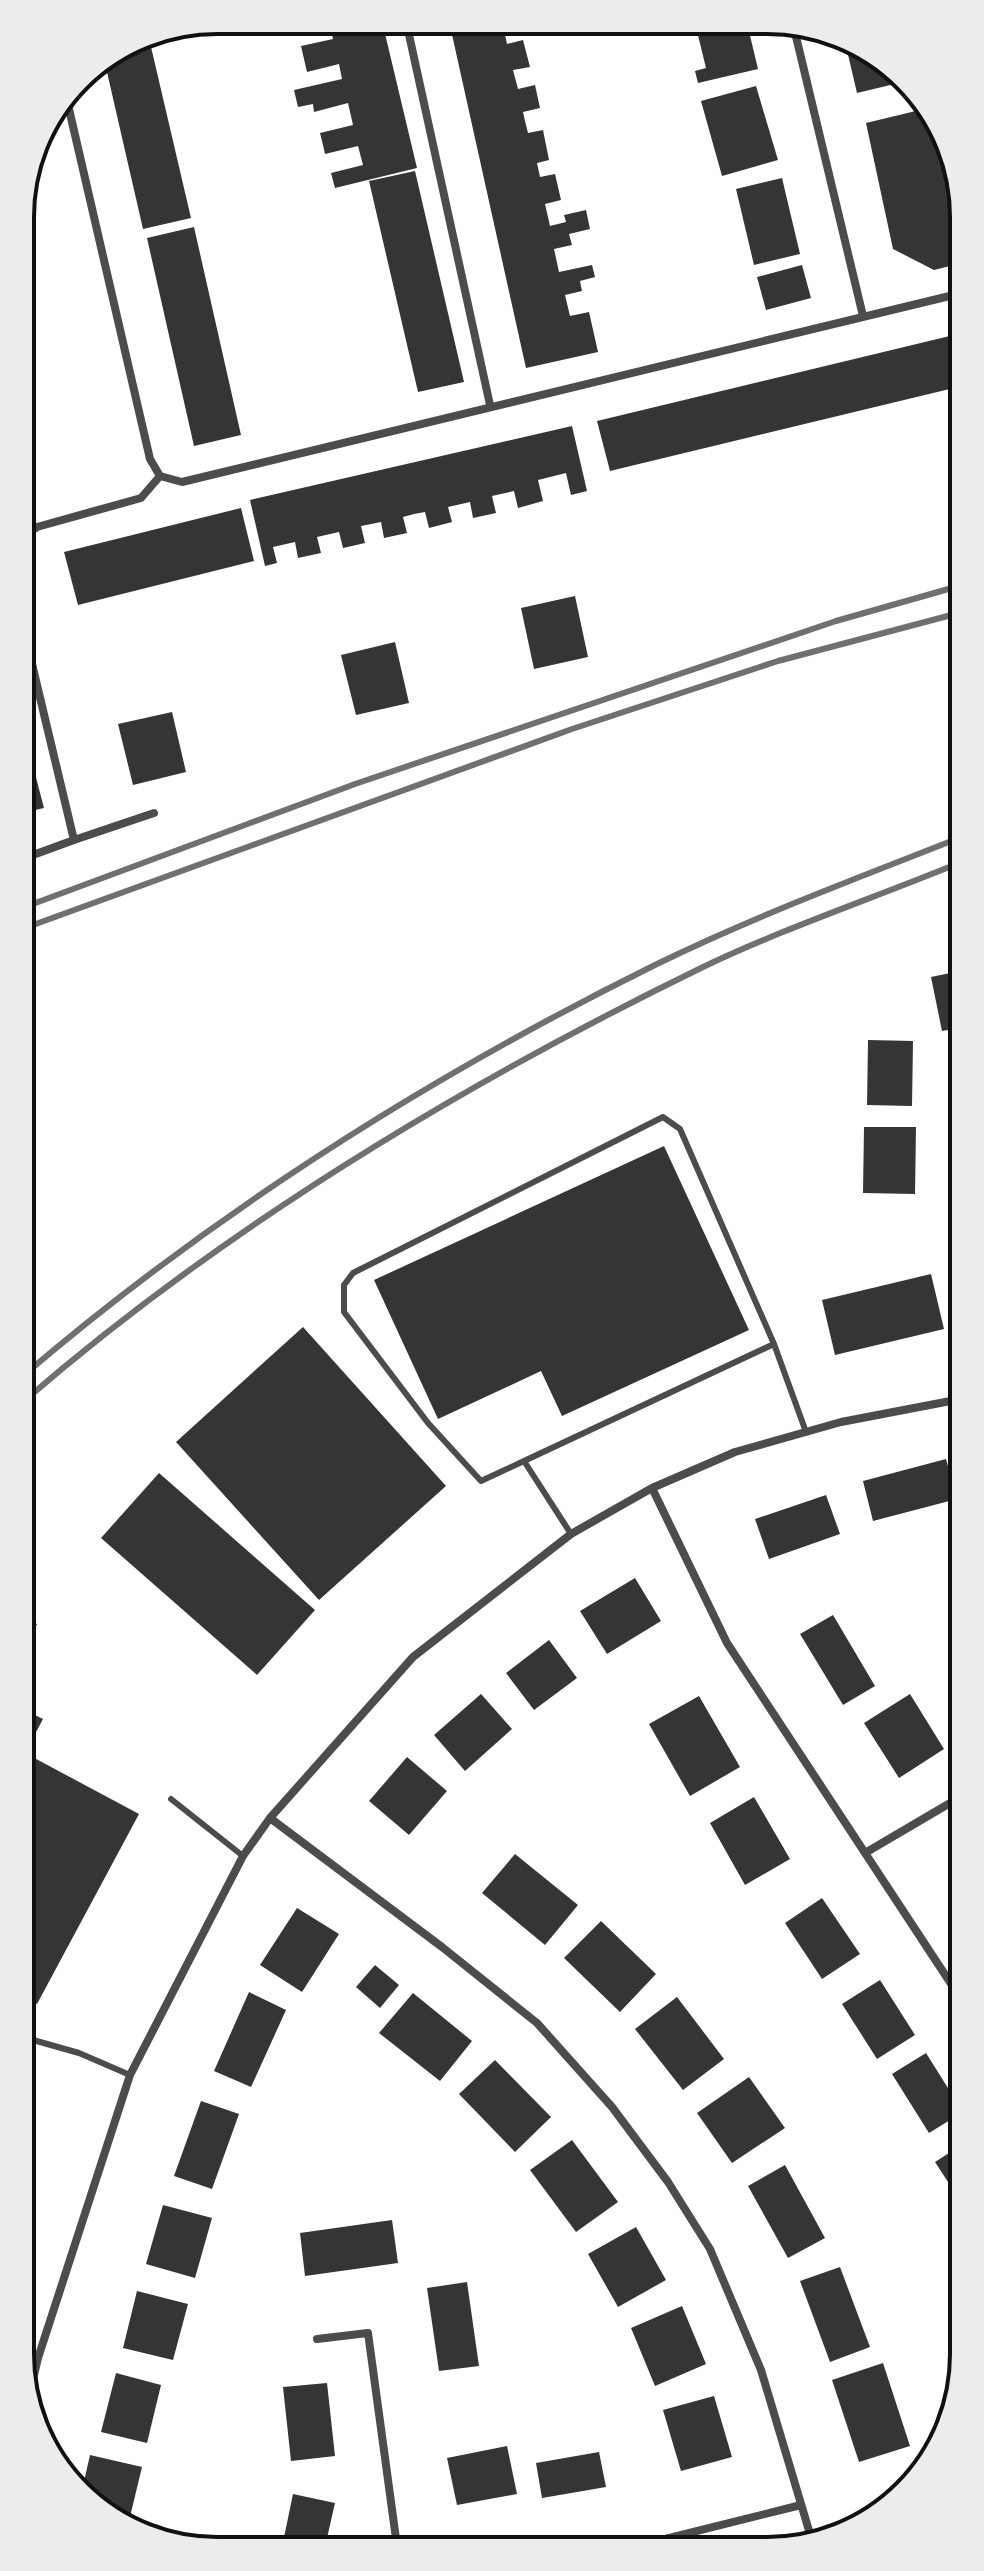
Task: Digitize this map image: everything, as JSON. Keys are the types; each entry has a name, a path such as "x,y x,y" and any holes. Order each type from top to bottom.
{"street":[{"path":"409,34 490,405"},
{"path":"796,37 863,316"},
{"path":"69,110 150,459 160,476 182,482 950,296"},
{"path":"34,529 141,498 160,476"},
{"path":"34,672 74,840"},
{"path":"34,855 154,813"},
{"path":"35,2370 130,2075 243,1856 270,1818 413,1657 571,1534 652,1488 735,1452 896,1409 950,1401"},
{"path":"652,1488 727,1643 950,1982"},
{"path":"865,1853 950,1803"},
{"path":"270,1818 442,1947 537,2023 612,2107 668,2182 710,2249 761,2370 809,2532"},
{"path":"317,2339 368,2333 396,2537"},
{"path":"673,2537 801,2505"}],"lane":[{"path":"774,1344 481,1481 428,1423 344,1312 344,1285 353,1273 663,1117 680,1129 774,1344 806,1432"},
{"path":"524,1461 571,1534"},
{"path":"171,1799 243,1856"},
{"path":"34,2040 79,2053 130,2075"}],"building":[{"path":"332,34 385,34 417,168 335,188 331,173 363,165 358,146 325,154 320,133 353,125 348,103 314,112 313,104 298,107 294,90 342,79 339,64 307,72 301,46 333,39"},
{"path":"452,34 505,34 507,44 523,40 530,67 513,70 518,89 535,85 540,108 523,112 525,121 528,133 543,130 549,160 537,163 540,177 555,174 561,200 545,204 550,226 566,222 564,215 586,210 590,229 569,234 572,245 554,249 559,272 592,265 595,277 580,281 582,291 565,295 570,316 589,312 598,352 526,368"},
{"path":"698,34 750,34 758,69 698,83 695,71 706,68"},
{"path":"151,47 191,218 143,229 107,71"},
{"path":"848,53 892,85 857,93"},
{"path":"756,86 778,160 722,176 701,101"},
{"path":"915,111 925,126 944,170 950,217 950,266 934,270 893,249 866,123"},
{"path":"415,171 464,382 418,392 369,181"},
{"path":"782,178 800,254 754,265 736,189"},
{"path":"194,227 241,435 194,446 147,238"},
{"path":"802,265 811,298 766,310 757,277"},
{"path":"950,336 950,389 610,471 597,421"},
{"path":"572,426 587,491 571,495 566,473 538,480 543,501 518,508 514,491 492,496 496,513 473,518 470,502 448,507 452,522 429,528 425,512 414,514 403,517 407,533 384,538 381,522 361,526 365,543 343,548 339,532 317,537 321,553 298,558 295,542 273,547 277,563 265,566 250,500"},
{"path":"241,508 254,561 78,605 64,552"},
{"path":"575,596 588,657 534,669 521,608"},
{"path":"395,642 409,703 356,715 341,655"},
{"path":"172,712 186,772 133,785 118,724"},
{"path":"34,770 44,808 34,810"},
{"path":"950,973 950,1030 942,1031 931,977"},
{"path":"868,1040 913,1041 912,1106 867,1105"},
{"path":"864,1127 916,1127 915,1194 863,1193"},
{"path":"664,1146 749,1330 562,1416 541,1371 438,1419 374,1280"},
{"path":"931,1274 944,1329 835,1355 822,1300"},
{"path":"303,1327 446,1486 319,1600 176,1442"},
{"path":"946,1459 950,1474 950,1501 873,1521 863,1481"},
{"path":"159,1473 315,1610 257,1675 101,1538"},
{"path":"826,1495 840,1534 769,1559 755,1519"},
{"path":"635,1578 661,1621 607,1654 580,1611"},
{"path":"833,1615 875,1686 843,1705 800,1634"},
{"path":"549,1640 577,1678 534,1710 506,1673"},
{"path":"481,1694 512,1729 465,1771 434,1735"},
{"path":"910,1694 944,1749 899,1778 864,1723"},
{"path":"699,1696 740,1767 690,1796 649,1724"},
{"path":"34,1714 43,1719 34,1736"},
{"path":"407,1757 447,1791 409,1835 369,1801"},
{"path":"34,1758 139,1814 37,2004 34,2002"},
{"path":"754,1797 790,1859 745,1885 710,1823"},
{"path":"515,1854 578,1905 545,1945 482,1893"},
{"path":"822,1898 860,1954 822,1979 785,1923"},
{"path":"297,1908 339,1934 302,1992 260,1965"},
{"path":"601,1921 656,1974 620,2012 564,1958"},
{"path":"375,1965 399,1985 380,2008 356,1987"},
{"path":"880,1980 915,2035 877,2059 842,2004"},
{"path":"249,1992 286,2010 251,2087 214,2071"},
{"path":"413,1993 472,2041 440,2081 379,2033"},
{"path":"677,1997 724,2059 683,2090 635,2029"},
{"path":"926,2053 950,2091 950,2120 929,2133 892,2074"},
{"path":"495,2060 551,2117 515,2152 459,2094"},
{"path":"749,2077 785,2128 732,2163 697,2113"},
{"path":"201,2101 239,2114 212,2189 174,2176"},
{"path":"572,2140 618,2202 576,2232 530,2170"},
{"path":"950,2152 950,2185 935,2162"},
{"path":"785,2165 825,2238 788,2258 748,2186"},
{"path":"163,2205 212,2218 195,2278 146,2264"},
{"path":"392,2220 398,2263 305,2276 300,2233"},
{"path":"636,2227 666,2280 618,2307 588,2254"},
{"path":"840,2267 870,2347 830,2362 800,2281"},
{"path":"467,2282 479,2366 439,2371 427,2288"},
{"path":"137,2291 188,2304 173,2360 123,2348"},
{"path":"682,2306 706,2364 655,2386 631,2328"},
{"path":"883,2363 910,2446 859,2462 832,2380"},
{"path":"116,2373 161,2385 147,2443 101,2432"},
{"path":"327,2383 335,2456 291,2461 283,2387"},
{"path":"714,2396 732,2457 681,2471 663,2410"},
{"path":"507,2446 517,2494 457,2505 447,2458"},
{"path":"599,2452 606,2487 542,2498 536,2463"},
{"path":"90,2455 142,2467 131,2514 106,2499 85,2479"},
{"path":"293,2494 335,2503 327,2537 284,2537"}],"railway":[{"path":"34,904 355,784 836,621 950,589"},
{"path":"34,925 572,729 778,661 950,615"},
{"path":"34,1367 97,1315 249,1203 328,1150 490,1052 694,946 950,842"},
{"path":"34,1393 181,1276 264,1218 348,1163 522,1060 732,953 950,866"}]}
